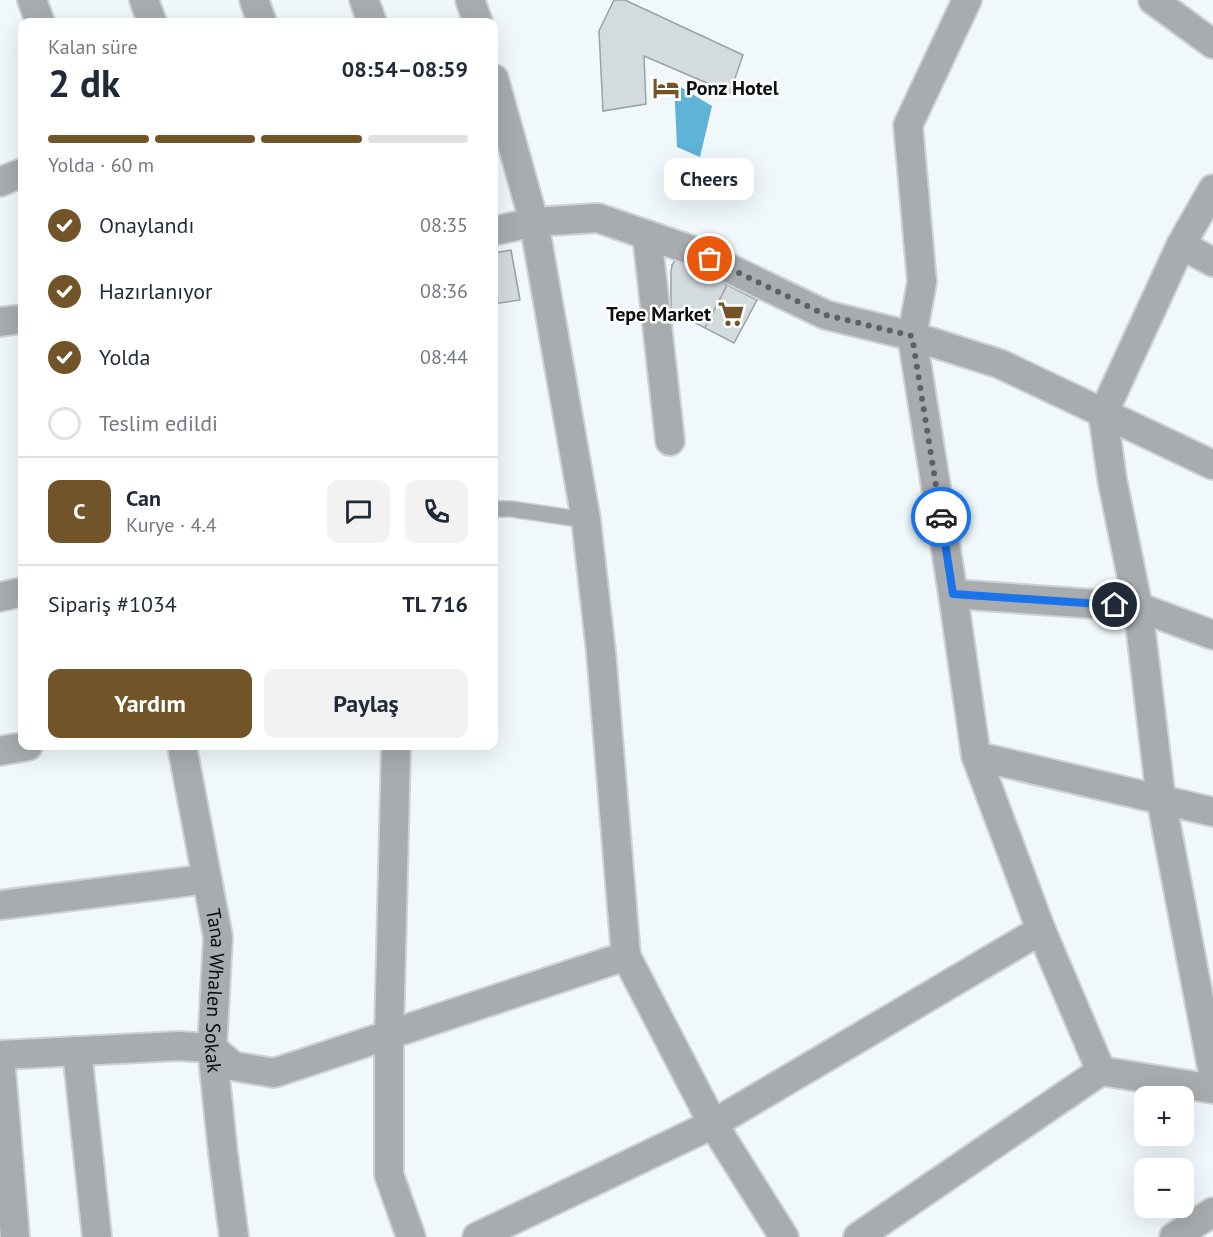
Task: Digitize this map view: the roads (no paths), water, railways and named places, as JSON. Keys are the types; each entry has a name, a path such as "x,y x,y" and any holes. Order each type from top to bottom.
{"street":[{"path":"32,0 39,18"},
{"path":"144,0 151,18"},
{"path":"254,0 261,18"},
{"path":"364,0 371,18"},
{"path":"968,0 908,124 922,282 912,336 976,756 1041,930 1101,1071"},
{"path":"1153,0 1213,44"},
{"path":"498,93 534,222 586,520 601,652 626,956 713,1124 784,1237"},
{"path":"0,182 18,175"},
{"path":"1213,189 1181,245 1103,414 1112,479 1138,607 1161,799 1213,1073"},
{"path":"498,230 534,222 598,218 691,249 826,315 912,336 1000,364 1213,465"},
{"path":"647,235 670,441"},
{"path":"1181,245 1213,262"},
{"path":"0,322 18,320"},
{"path":"0,597 18,593"},
{"path":"953,594 1138,607 1213,635"},
{"path":"0,751 18,748"},
{"name":"Tana Whalen Sokak","path":"183,750 218,937 212,1048 234,1237"},
{"path":"396,750 389,1036 389,1175 411,1237"},
{"path":"976,756 1213,812"},
{"path":"2,905 207,879"},
{"path":"477,1237 713,1124 1041,930"},
{"path":"15,1237 9,1055 178,1046 212,1048 233,1066 274,1073 626,956"},
{"path":"77,1051 97,1237"},
{"path":"858,1237 1101,1071 1213,1089"},
{"path":"1174,1237 1213,1212"}],"lane":[{"path":"498,509 586,520"}],"water":[{"path":"674,83 712,106 700,157 677,147"}],"place":[{"name":"Ponz Hotel","path":"666,88"},
{"name":"Cheers","path":"710,259"},
{"name":"Tepe Market","path":"731,314"}]}
